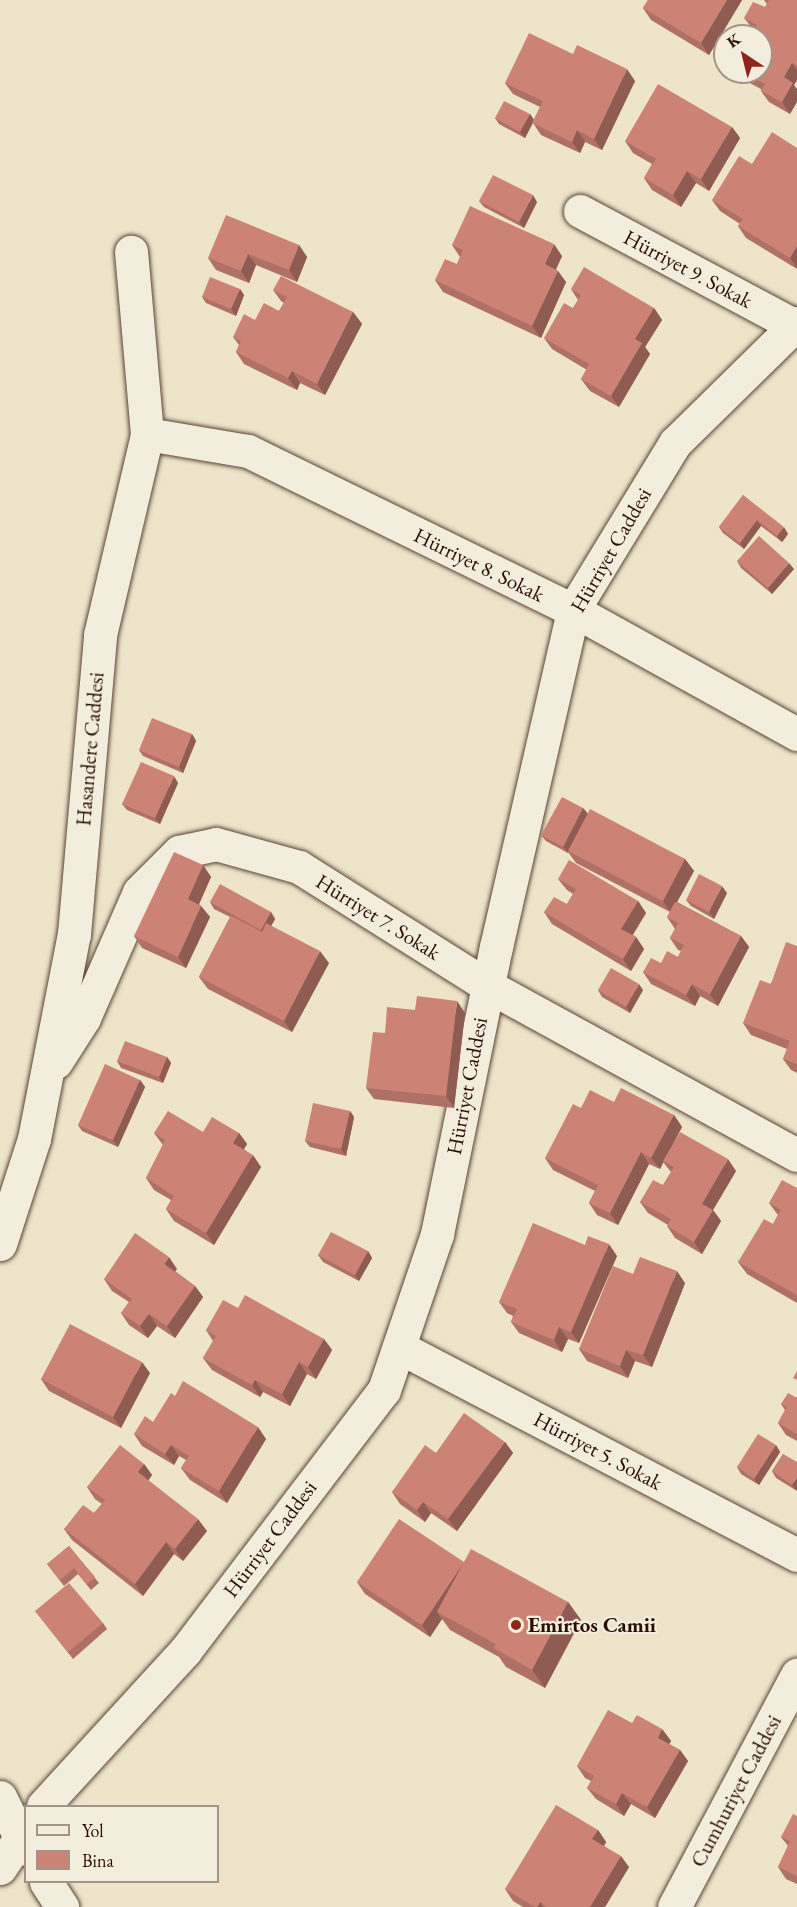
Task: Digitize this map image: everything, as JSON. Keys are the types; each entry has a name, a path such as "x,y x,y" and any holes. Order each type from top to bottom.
{"street":[{"name":"Hürriyet 9. Sokak","path":"580,211 796,326"},
{"name":"Hasandere Caddesi","path":"0,1244 34,1139 74,934 100,635 147,434 131,252"},
{"name":"Hürriyet Caddesi","path":"44,1805 192,1641 384,1390 437,1234 488,986 573,610 675,443 796,326"},
{"name":"Hürriyet 8. Sokak","path":"147,434 248,451 573,610 797,734"},
{"name":"Hürriyet 7. Sokak","path":"46,1077 84,1018 139,892 179,852 216,844 299,867 488,986 797,1155"},
{"name":"Hürriyet 5. Sokak","path":"399,1347 797,1555"},
{"name":"Cumhuriyet Caddesi","path":"685,1903 797,1675"},
{"path":"0,1797 23,1839 0,1868"},
{"path":"47,1883 62,1907"}],"building":[{"path":"648,0 727,0 701,43 643,8"},
{"path":"769,0 797,0 797,66 792,63 784,77 793,83 782,102 761,91 765,84 773,84 773,24 755,24 744,18 753,2 765,7"},
{"path":"529,33 573,54 577,45 627,69 594,139 577,130 572,142 532,123 543,101 505,83"},
{"path":"658,84 732,127 701,179 687,171 673,195 644,178 656,159 625,141"},
{"path":"504,101 530,114 520,132 495,118"},
{"path":"772,132 797,148 797,246 790,258 738,226 743,219 712,200 739,156 752,164"},
{"path":"493,175 533,195 519,222 479,201"},
{"path":"470,206 554,244 545,264 558,271 532,326 435,280 445,259 457,264 463,250 452,245"},
{"path":"226,215 299,245 289,270 248,254 241,271 208,258"},
{"path":"584,267 654,308 635,339 642,343 611,396 581,379 589,364 544,338 564,303 573,308 581,295 571,289"},
{"path":"281,276 353,312 317,384 292,371 288,378 236,352 241,341 233,337 244,314 255,320 264,303 279,311 287,297 273,290"},
{"path":"210,277 240,289 231,309 202,297"},
{"path":"743,495 784,527 777,536 757,520 740,543 719,527"},
{"path":"759,536 789,563 768,588 737,561"},
{"path":"152,718 192,734 179,767 139,750"},
{"path":"141,762 174,776 155,818 122,804"},
{"path":"562,797 583,808 563,847 541,835"},
{"path":"590,809 685,859 663,901 568,851"},
{"path":"174,852 203,865 188,899 201,906 178,957 134,936"},
{"path":"569,860 638,901 621,929 636,937 623,959 544,912 554,897 567,904 576,889 558,879"},
{"path":"699,874 722,886 709,912 686,900"},
{"path":"220,884 271,912 261,930 210,902"},
{"path":"675,902 741,936 710,994 692,984 686,995 643,972 651,958 661,963 667,951 678,957 684,945 670,938 678,923 667,917"},
{"path":"231,916 262,932 266,923 320,951 284,1021 199,977"},
{"path":"786,942 797,946 797,1064 783,1059 790,1041 743,1023 760,980 771,984"},
{"path":"611,968 639,984 626,1007 598,990"},
{"path":"417,996 457,1001 446,1096 366,1088 373,1032 385,1033 387,1007 415,1010"},
{"path":"125,1041 167,1057 159,1077 117,1061"},
{"path":"105,1064 140,1080 113,1140 78,1125"},
{"path":"621,1088 674,1115 651,1158 641,1152 610,1213 589,1203 598,1185 545,1158 573,1104 581,1108 590,1090 614,1102"},
{"path":"313,1103 350,1111 341,1149 305,1141"},
{"path":"168,1111 203,1132 212,1117 239,1133 233,1143 253,1155 206,1233 166,1209 174,1196 146,1178 165,1140 154,1133"},
{"path":"680,1132 728,1159 702,1204 713,1210 694,1242 667,1226 671,1219 640,1202 653,1180 663,1185 674,1167 663,1161"},
{"path":"782,1180 797,1188 797,1295 738,1262 764,1219 773,1224 781,1210 769,1203"},
{"path":"533,1223 585,1245 588,1236 609,1244 571,1332 559,1327 554,1340 511,1322 517,1309 499,1302"},
{"path":"331,1232 368,1251 355,1275 318,1255"},
{"path":"135,1233 169,1257 164,1264 195,1286 167,1326 149,1314 140,1326 121,1313 132,1299 104,1279"},
{"path":"640,1257 677,1271 643,1355 626,1350 620,1366 579,1349 613,1266 633,1274"},
{"path":"245,1295 324,1339 308,1367 299,1362 282,1394 255,1380 252,1385 203,1358 216,1336 206,1330 223,1300 238,1308"},
{"path":"70,1324 142,1362 113,1417 41,1379"},
{"path":"183,1381 258,1427 219,1491 181,1468 189,1456 171,1445 165,1454 134,1434 145,1416 153,1422 171,1393 175,1396"},
{"path":"788,1393 797,1398 797,1434 778,1423 787,1407 781,1404"},
{"path":"464,1413 505,1442 448,1519 423,1502 417,1510 392,1492 425,1445 436,1453"},
{"path":"758,1434 776,1445 754,1479 737,1467"},
{"path":"120,1445 144,1464 138,1472 198,1519 175,1549 166,1542 135,1584 64,1529 83,1505 94,1513 105,1500 87,1487"},
{"path":"783,1454 797,1462 797,1477 792,1485 772,1471"},
{"path":"399,1519 464,1562 422,1625 357,1582"},
{"path":"69,1546 95,1577 87,1584 74,1568 60,1580 47,1564"},
{"name":"Emirtos Camii","path":"471,1549 568,1602 532,1670 494,1648 496,1644 437,1612"},
{"path":"69,1583 103,1623 68,1652 35,1611"},
{"path":"608,1710 632,1723 637,1715 662,1729 658,1738 680,1750 647,1807 622,1793 616,1804 587,1788 594,1776 577,1766"},
{"path":"556,1805 598,1830 592,1839 621,1856 590,1907 547,1907 540,1902 535,1907 505,1889"},
{"path":"793,1814 797,1816 797,1876 778,1867 790,1841 781,1837"}],"place":[{"name":"Emirtos Camii","path":"516,1625"}]}
